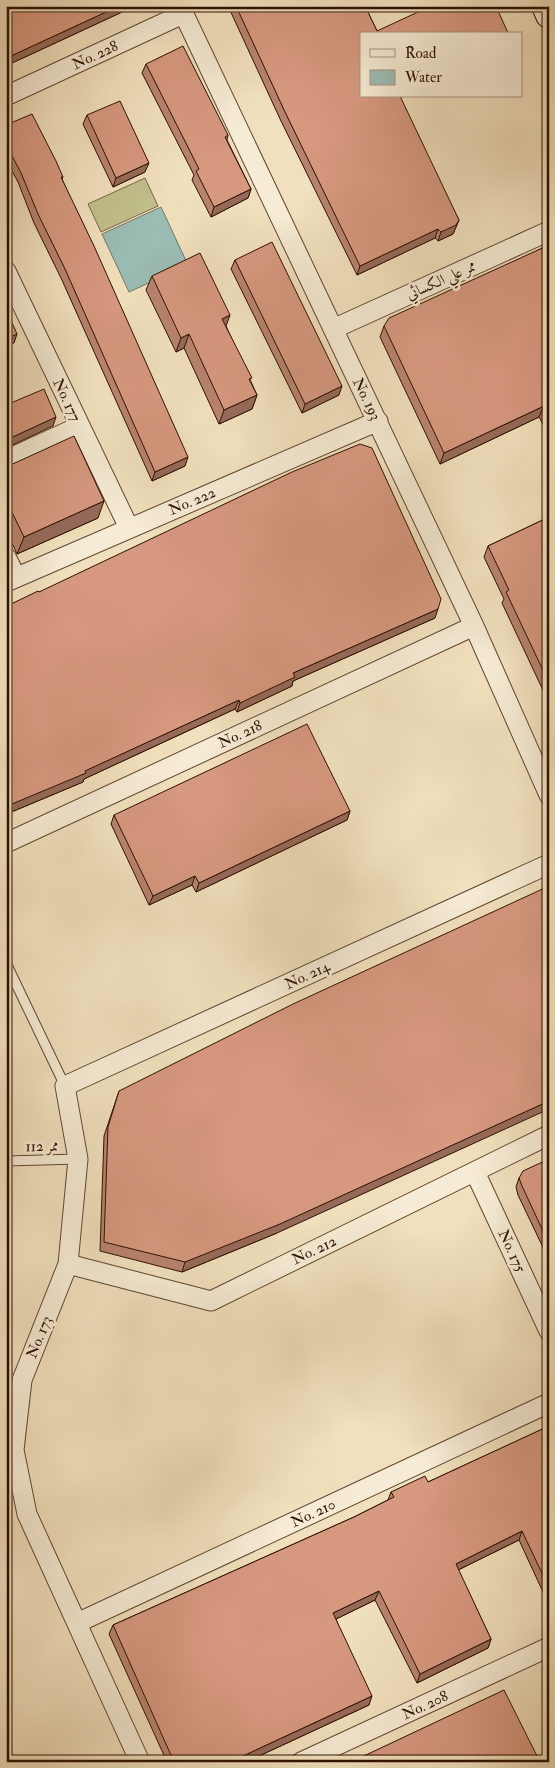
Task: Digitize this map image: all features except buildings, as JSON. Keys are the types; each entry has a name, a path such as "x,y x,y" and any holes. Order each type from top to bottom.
{"main road":[{"path":"545,6 549,15"}],"street":[{"name":"No. 228","path":"6,96 182,10"},
{"name":"No. 193","path":"182,10 474,626 549,795"},
{"name":"ممر علي الكسائي","path":"333,329 549,231"},
{"name":"No. 177","path":"6,271 130,528"},
{"name":"No. 222","path":"11,579 378,421"},
{"path":"6,460 80,426"},
{"path":"6,557 11,579"},
{"name":"No. 218","path":"6,843 474,626"},
{"name":"No. 214","path":"65,1086 549,864"},
{"name":"No. 173","path":"65,1086 78,1160 68,1264 14,1377 14,1450 27,1514 140,1762"},
{"name":"No. 212","path":"68,1264 210,1301 549,1135"},
{"name":"No. 175","path":"475,1172 549,1331"},
{"name":"No. 210","path":"77,1623 549,1403"},
{"name":"No. 208","path":"301,1762 549,1648"}],"lane":[{"name":"No. 173","path":"6,963 65,1086"},
{"name":"ممر 112","path":"6,1161 78,1160"}],"shaded area":[{"path":"145,178 158,206 101,232 88,204"}],"water":[{"path":"161,207 188,265 129,292 102,234"}]}
